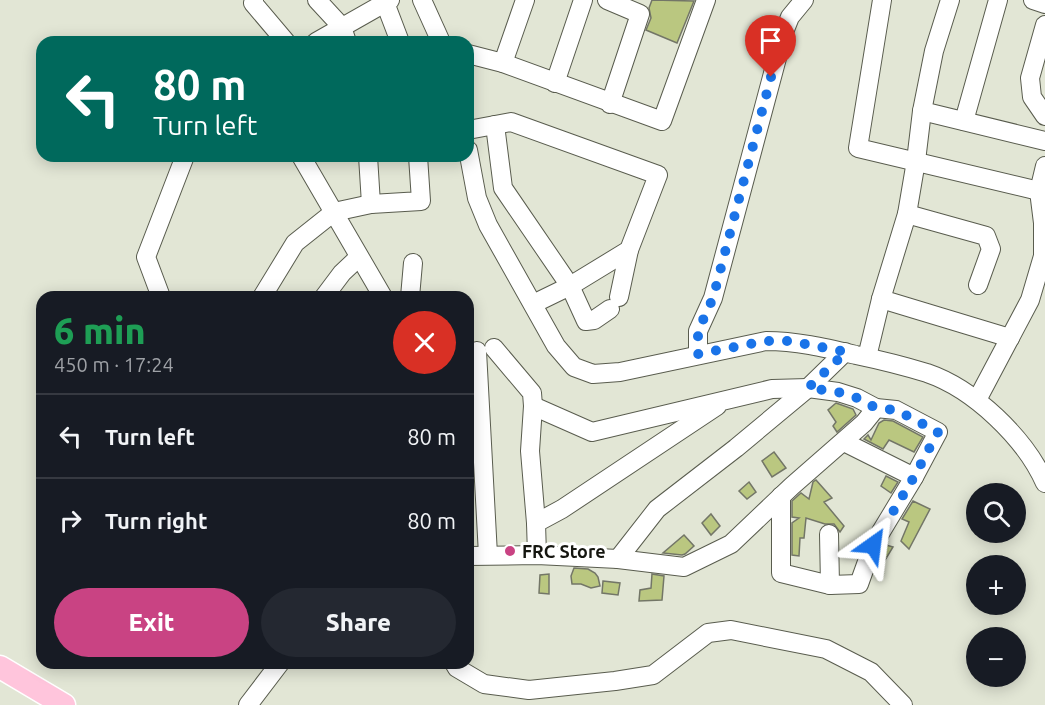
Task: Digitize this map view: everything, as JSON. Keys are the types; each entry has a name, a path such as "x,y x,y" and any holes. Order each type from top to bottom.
{"main road":[{"path":"3,669 64,705"}],"street":[{"path":"254,0 253,3 281,36"},
{"path":"317,0 345,35 387,1 398,36"},
{"path":"422,0 438,36"},
{"path":"503,63 525,0"},
{"path":"555,83 583,0"},
{"path":"607,0 640,14 610,104"},
{"path":"698,354 698,331 713,298 784,32 790,17 804,0"},
{"path":"882,0 858,148 1039,192"},
{"path":"867,357 881,299 907,214 922,111 934,51 950,0"},
{"path":"964,121 998,0"},
{"path":"1033,0 1045,4"},
{"path":"474,56 503,63 610,104 662,121 707,1"},
{"path":"1045,25 1030,78 1032,96 1045,116"},
{"path":"922,111 1045,141"},
{"path":"474,129 511,122 658,175 629,250 615,303 594,320 586,321 570,286 503,188 495,125"},
{"path":"159,291 146,257 183,162"},
{"path":"304,162 379,291"},
{"path":"319,162 322,193"},
{"path":"368,162 371,204"},
{"path":"266,291 295,243 334,212 371,204 421,201 418,162"},
{"path":"470,162 477,198 488,225 556,346 574,367 593,374 620,372 766,341 790,341 867,357 929,374 977,400 1020,442 1040,471 1045,483"},
{"path":"977,400 1030,300 1044,256 1039,192 1045,166"},
{"path":"907,214 986,236 991,249 978,285"},
{"path":"533,304 570,286 629,250"},
{"path":"328,291 342,273 359,257"},
{"path":"411,291 413,263"},
{"path":"881,299 1010,339"},
{"path":"488,555 486,350 532,393 530,452 537,555"},
{"path":"618,559 657,509 729,454 808,388 846,352"},
{"path":"533,406 592,432 731,397 772,389 808,388 838,392 857,398 876,408 896,410 938,432 873,545 859,584 830,585 781,573 781,496"},
{"path":"536,523 562,509 731,397"},
{"path":"474,556 537,555 618,559 684,567 731,544 781,496 844,442 876,408"},
{"path":"844,442 914,477"},
{"path":"828,534 830,585"},
{"path":"459,669 484,684 529,690 615,681 653,675 708,633 731,630 826,649 871,672 903,705"},
{"path":"248,705 275,669"}],"building":[{"path":"652,0 694,1 677,43 646,30 651,18 649,8"},
{"path":"836,403 853,409 856,415 837,432 833,426 836,422 828,410"},
{"path":"884,420 893,421 923,437 914,452 889,440 883,449 864,439 868,435 871,440 879,423"},
{"path":"774,452 786,468 772,477 762,461"},
{"path":"886,476 898,482 891,493 881,486"},
{"path":"816,480 832,498 824,502 844,526 840,532 834,524 825,524 806,518 804,538 800,538 799,556 792,555 792,523 799,518 792,517 792,501 801,493 809,499 813,482"},
{"path":"749,482 756,492 747,499 739,491"},
{"path":"913,501 930,509 909,549 901,541 909,522 902,519"},
{"path":"711,514 720,526 711,535 702,523"},
{"path":"684,535 694,546 685,554 663,553"},
{"path":"886,545 893,547 884,562 880,559"},
{"path":"574,568 588,569 595,573 600,586 591,588 581,584 572,584 571,576"},
{"path":"549,574 549,594 539,593 540,575"},
{"path":"652,574 664,576 662,600 639,601 640,590 651,588"},
{"path":"603,581 620,583 618,595 602,593"}],"place":[{"name":"FRC Store","path":"510,551"}],"route":[{"path":"771,77 759,131 713,298 698,331 698,354 766,341 790,341 846,352 808,388 838,392 857,398 876,408 896,410 938,432 873,545"}]}
